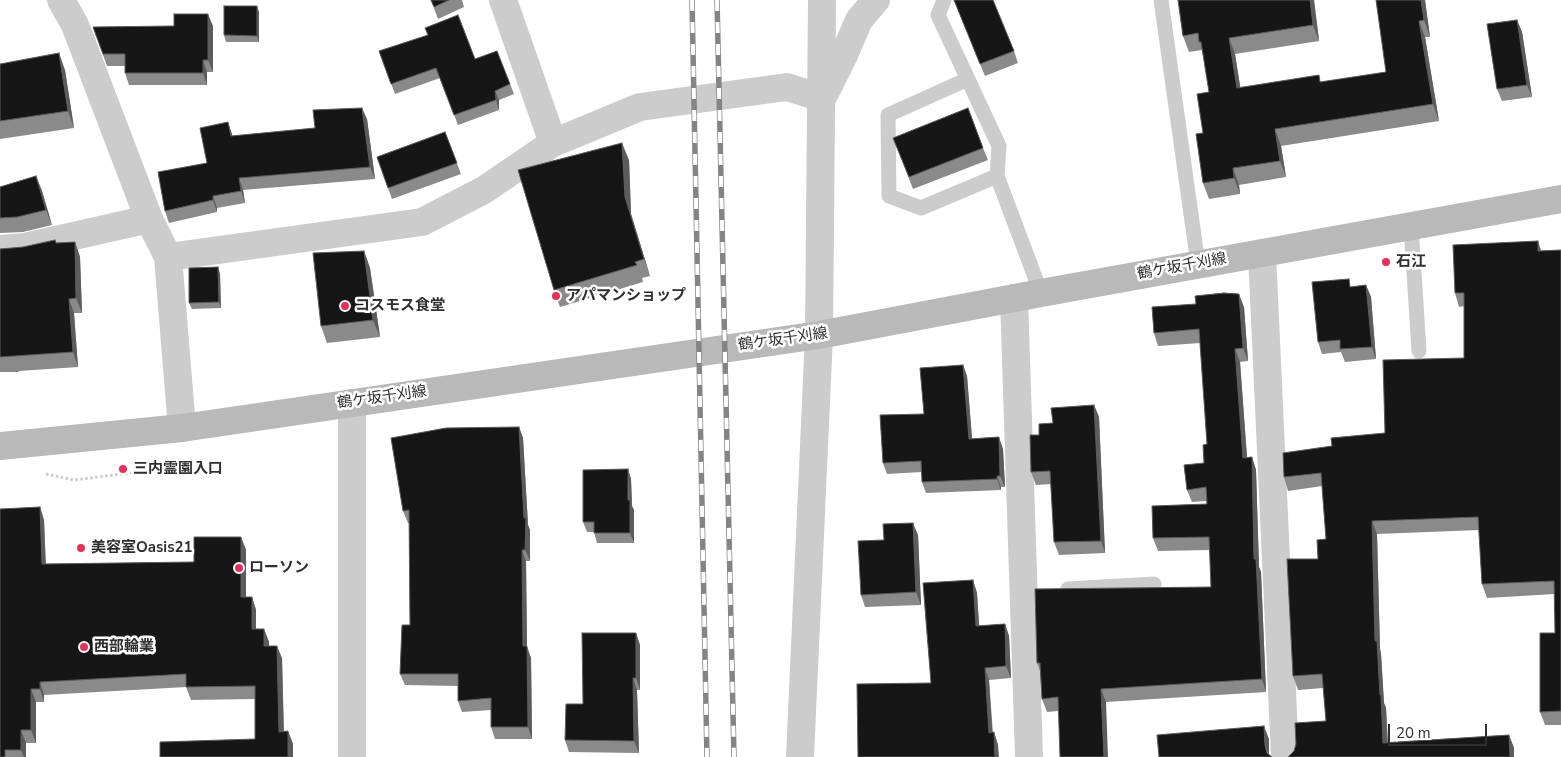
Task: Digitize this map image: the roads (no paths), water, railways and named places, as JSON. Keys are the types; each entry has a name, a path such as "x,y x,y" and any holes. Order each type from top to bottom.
{"main road":[{"name":"鶴ケ坂千刈線","path":"0,446 182,428 819,335 1561,198"}],"street":[{"path":"61,0 75,25 150,219 168,257 182,428"},
{"path":"503,0 554,143"},
{"path":"800,757 819,335 822,0"},
{"path":"822,98 859,20 876,0"},
{"path":"168,257 422,222 484,190 554,143 640,107 787,86 822,98"},
{"path":"0,249 25,247 150,219"},
{"path":"1262,253 1285,757"},
{"path":"1014,298 1039,591 1029,757"},
{"path":"352,403 352,757"}],"lane":[{"path":"944,0 938,15 999,146 997,176 1041,293"},
{"path":"1161,0 1198,264"},
{"path":"968,79 888,115 889,196 921,208 997,176"},
{"path":"1412,225 1419,351"},
{"path":"1039,591 1154,584"}],"railway":[{"path":"692,0 707,757"},
{"path":"717,0 734,757"}],"place":[{"name":"石江","path":"1386,262"},
{"name":"アパマンショップ","path":"556,296"},
{"name":"コスモス食堂","path":"345,306"},
{"name":"三内霊園入口","path":"123,469"},
{"name":"美容室Oasis21","path":"81,548"},
{"name":"ローソン","path":"239,568"},
{"name":"西部輪業","path":"84,647"}]}
